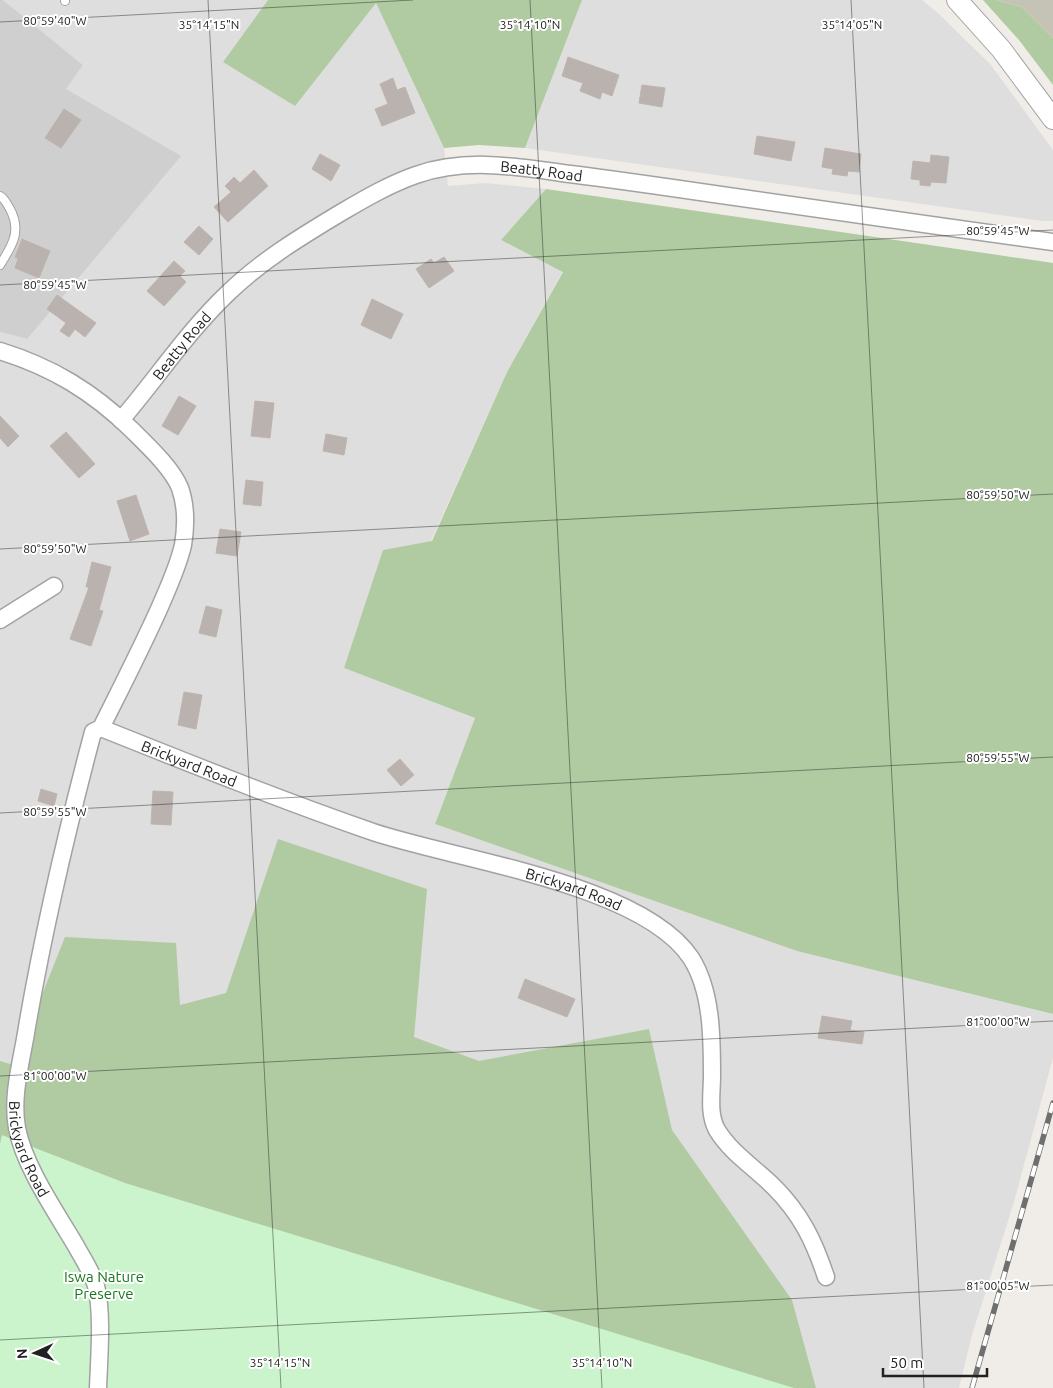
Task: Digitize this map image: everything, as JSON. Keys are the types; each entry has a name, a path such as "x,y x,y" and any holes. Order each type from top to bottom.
{"street":[{"path":"957,0 1000,49 1053,119"},
{"name":"Beatty Road","path":"121,420 193,332 227,294 250,274 305,235 366,198 417,174 445,167 484,164 628,181 1053,242"},
{"name":"Brickyard Road","path":"0,351 34,363 56,374 96,398 121,420 171,474 179,486 184,515 184,538 171,580 139,654 101,728 93,732 52,899 16,1093 15,1112 17,1129 30,1164 83,1257 96,1285 99,1316 98,1388"},
{"path":"0,620 54,586"},
{"name":"Brickyard Road","path":"101,728 182,761 377,833 582,890 622,906 668,934 690,956 701,978 711,1028 712,1112 716,1129 732,1148 775,1188 794,1209 816,1246 826,1277"}],"lane":[{"path":"0,196 4,198 12,213 16,226 13,245 0,265"}],"shaded area":[{"path":"0,0 3,0 83,65 66,89 181,156 27,339 0,332"},
{"path":"3,0 268,0 223,62 376,3 444,148 448,186 485,183 546,189 501,240 563,271 507,372 431,541 344,668 475,718 435,824 797,951 1053,1014 1053,1058 1014,1202 972,1335 959,1388 794,1388 0,1144 0,332 27,339 66,89 83,65"},
{"path":"582,0 922,0 991,65 1053,150 1053,221 1042,221 525,148"},
{"path":"996,0 1053,0 1053,38 1022,7"}],"green space":[{"path":"268,0 582,0 525,148 479,145 444,148 376,3 295,106 223,62"},
{"path":"983,0 996,0 1022,7 1053,38 1053,85 1019,40"},
{"path":"546,189 1053,263 1053,1014 797,951 435,824 475,718 344,668 383,550 432,541 507,372 563,272 501,240"},
{"path":"278,839 427,889 414,1037 479,1061 649,1029 672,1130 792,1300 816,1388 0,1388 0,1061 14,1065 65,937 176,943 180,1005 226,993"},
{"name":"Iswa Nature Preserve","path":"2,1135 125,1183 794,1388 0,1388 0,1144"}],"building":[{"path":"568,57 619,75 612,96 602,92 600,99 580,91 583,83 562,76"},
{"path":"393,78 397,90 405,87 415,113 382,126 375,109 388,104 380,84"},
{"path":"642,85 665,88 662,107 639,103"},
{"path":"64,109 81,120 61,148 45,138"},
{"path":"757,136 795,142 791,161 754,154"},
{"path":"825,148 861,154 859,172 848,171 847,176 832,174 833,169 822,167"},
{"path":"320,154 340,165 331,181 312,169"},
{"path":"931,155 949,157 946,183 931,182 930,186 920,185 920,180 911,179 913,161 930,163"},
{"path":"254,170 268,186 228,222 214,207 231,192 225,186 234,177 240,183"},
{"path":"199,226 213,239 199,255 184,242"},
{"path":"22,239 50,251 39,278 15,268 18,259 15,257"},
{"path":"444,257 454,271 429,288 416,269 431,259 434,263"},
{"path":"174,261 185,271 180,276 186,282 164,306 147,291"},
{"path":"57,295 96,323 85,337 75,329 69,337 60,331 66,323 47,309"},
{"path":"372,299 403,314 391,339 361,325"},
{"path":"179,396 196,406 178,435 162,426"},
{"path":"255,401 274,403 270,438 251,436"},
{"path":"0,416 19,436 8,447 0,438"},
{"path":"66,432 95,464 79,478 50,446"},
{"path":"326,434 347,438 344,455 323,451"},
{"path":"246,480 263,482 261,506 243,504"},
{"path":"136,495 149,534 130,541 117,501"},
{"path":"220,529 241,532 237,556 216,553"},
{"path":"92,562 111,567 99,610 103,611 91,646 70,639 89,587 86,587"},
{"path":"206,606 222,610 216,637 199,633"},
{"path":"184,692 202,695 196,729 178,725"},
{"path":"400,759 414,775 401,786 387,770"},
{"path":"41,789 57,794 54,806 38,801"},
{"path":"153,791 173,792 171,825 151,824"},
{"path":"525,979 575,999 567,1017 518,998"},
{"path":"822,1016 852,1021 850,1030 864,1032 862,1044 818,1038"}],"railway":[{"path":"972,1388 1053,1103"}]}
